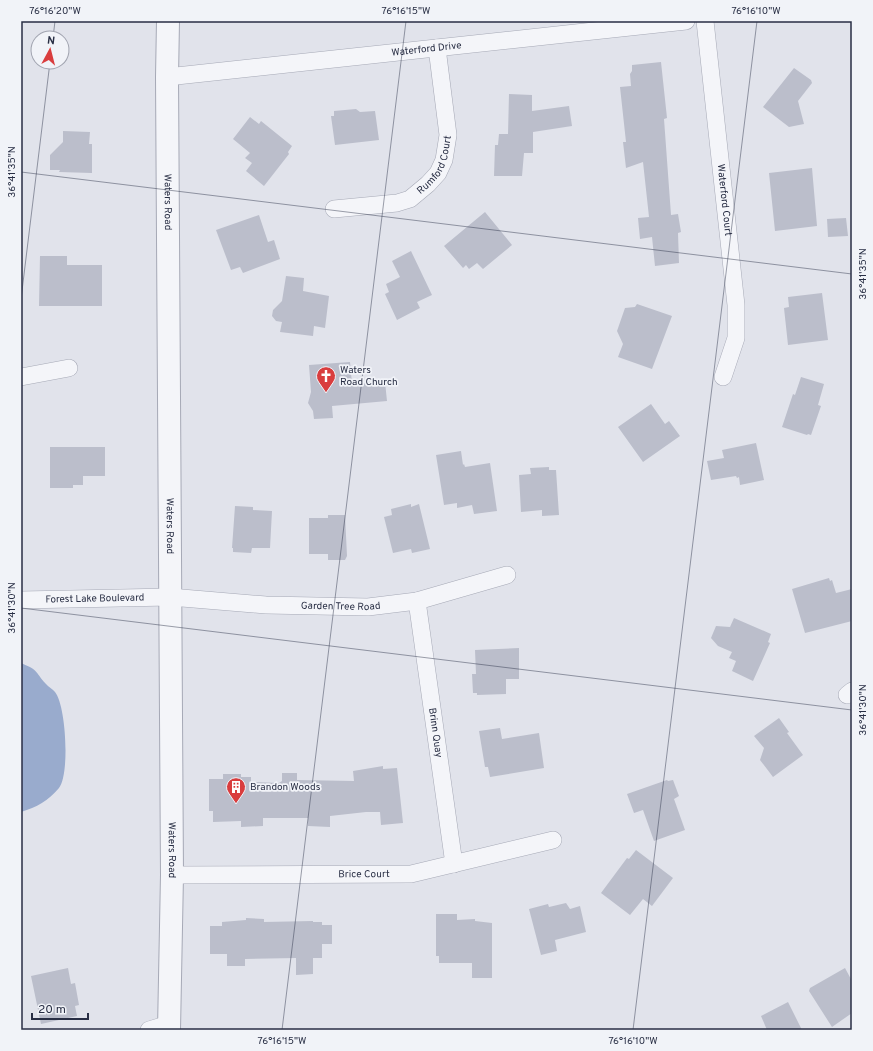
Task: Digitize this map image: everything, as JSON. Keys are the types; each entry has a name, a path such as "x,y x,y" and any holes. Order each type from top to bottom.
{"street":[{"name":"Waters Road","path":"168,21 167,77 172,875 169,1027"},
{"name":"Waterford Drive","path":"167,77 686,21"},
{"name":"Waterford Court","path":"705,21 736,305 736,338 723,378"},
{"name":"Rumford Court","path":"334,209 397,203 410,198 428,184 438,173 444,160 448,135 437,48"},
{"path":"21,377 69,368"},
{"name":"Garden Tree Road","path":"170,597 266,605 368,607 417,601 507,576"},
{"name":"Forest Lake Boulevard","path":"21,600 170,597"},
{"name":"Brinn Quay","path":"417,601 454,864"},
{"name":"Brice Court","path":"172,875 411,874 553,840"},
{"path":"149,1030 169,1027"}],"water":[{"path":"21,663 36,672 54,691 59,699 64,724 65,769 59,788 51,797 32,808 21,812"}],"building":[{"path":"661,62 667,118 664,119 671,215 678,214 681,232 678,233 679,263 655,266 652,237 640,239 638,218 649,217 643,162 626,168 623,142 626,142 620,87 631,86 630,74 632,71 632,65"},
{"path":"794,68 811,80 812,83 798,101 804,124 789,127 763,107"},
{"path":"509,94 532,95 532,111 569,106 572,126 533,132 533,153 524,153 522,176 494,176 495,145 498,145 499,134 508,134"},
{"path":"356,109 360,112 375,111 379,140 335,145 331,116 334,116 334,111"},
{"path":"250,117 259,124 261,121 292,146 288,152 289,154 264,186 246,171 252,163 245,158 250,153 233,139"},
{"path":"63,131 90,132 89,144 92,144 92,173 59,172 60,170 50,170 50,155 63,142"},
{"path":"812,168 817,226 775,231 769,173"},
{"path":"485,212 512,245 483,269 477,263 469,269 466,265 463,268 444,246"},
{"path":"259,215 268,242 274,240 280,259 243,273 240,267 231,270 216,230"},
{"path":"846,218 848,236 828,237 827,219"},
{"path":"411,251 432,295 417,302 420,308 397,320 385,294 389,292 386,284 400,277 392,261"},
{"path":"40,256 67,256 67,265 102,265 102,306 39,306"},
{"path":"286,276 304,278 303,291 329,296 325,328 314,326 313,336 280,332 282,322 276,321 272,316 273,310 282,301"},
{"path":"822,293 828,340 788,345 784,308 789,307 788,297"},
{"path":"637,304 672,316 652,369 618,357 623,344 617,331 625,308 635,307"},
{"path":"350,362 352,384 385,382 387,401 332,406 333,418 314,419 313,411 308,403 311,392 309,365"},
{"path":"801,377 824,384 818,405 821,406 811,435 782,427 793,394 795,395"},
{"path":"651,404 665,424 669,421 680,436 643,462 618,427"},
{"path":"756,443 764,480 740,485 739,477 737,478 736,476 711,480 707,461 724,458 722,450"},
{"path":"50,447 105,447 105,476 83,476 83,485 73,485 73,488 50,488"},
{"path":"461,451 463,465 464,464 465,467 490,463 497,511 474,514 472,505 457,508 457,503 444,505 436,455"},
{"path":"549,467 549,470 556,470 559,515 542,516 542,510 521,512 519,475 531,474 530,468"},
{"path":"411,504 411,507 419,504 430,549 412,553 411,549 393,553 384,517 392,515 391,509"},
{"path":"235,506 253,507 253,510 272,511 270,548 252,548 251,553 233,552"},
{"path":"328,515 345,515 347,556 345,560 328,560 328,554 309,554 309,518 328,518"},
{"path":"829,578 830,581 832,580 836,593 852,589 852,621 805,633 792,589"},
{"path":"734,618 771,634 768,642 770,643 753,681 732,671 736,661 729,658 732,652 718,646 711,638 716,626 730,627"},
{"path":"519,648 519,679 506,679 506,694 477,695 477,693 473,693 472,674 476,674 475,650"},
{"path":"779,718 789,732 787,733 803,755 773,777 760,760 764,748 754,736"},
{"path":"500,728 502,739 539,733 544,768 490,777 488,767 485,767 479,731"},
{"path":"383,766 383,769 397,768 403,823 381,825 380,812 366,812 330,816 330,827 308,826 308,818 263,818 263,826 241,827 241,821 213,822 213,811 209,811 209,779 223,779 223,774 241,774 241,777 251,777 251,782 279,783 282,781 282,773 297,773 297,780 354,781 353,771"},
{"path":"667,780 673,780 679,796 674,799 685,830 654,841 643,810 634,813 627,794"},
{"path":"636,850 673,878 652,906 643,899 630,915 601,893 627,858 629,859"},
{"path":"566,903 570,909 580,906 586,932 555,940 557,951 541,955 529,909 548,904 549,907"},
{"path":"436,914 457,914 457,920 475,919 475,921 492,923 492,978 472,978 472,963 439,963 439,956 436,956"},
{"path":"246,918 264,919 264,922 313,921 322,922 322,925 332,925 332,944 322,944 322,958 313,958 313,974 296,975 296,958 245,959 245,966 227,966 227,954 210,954 210,926 222,926 222,922 246,920"},
{"path":"68,968 71,984 75,983 79,1005 75,1006 77,1016 41,1024 31,976"},
{"path":"845,968 852,981 852,1013 832,1027 809,991 810,988"},
{"path":"788,1002 802,1030 767,1030 761,1016"}],"place":[{"name":"Waters Road Church","path":"326,393"},
{"name":"Brandon Woods","path":"236,804"}]}
